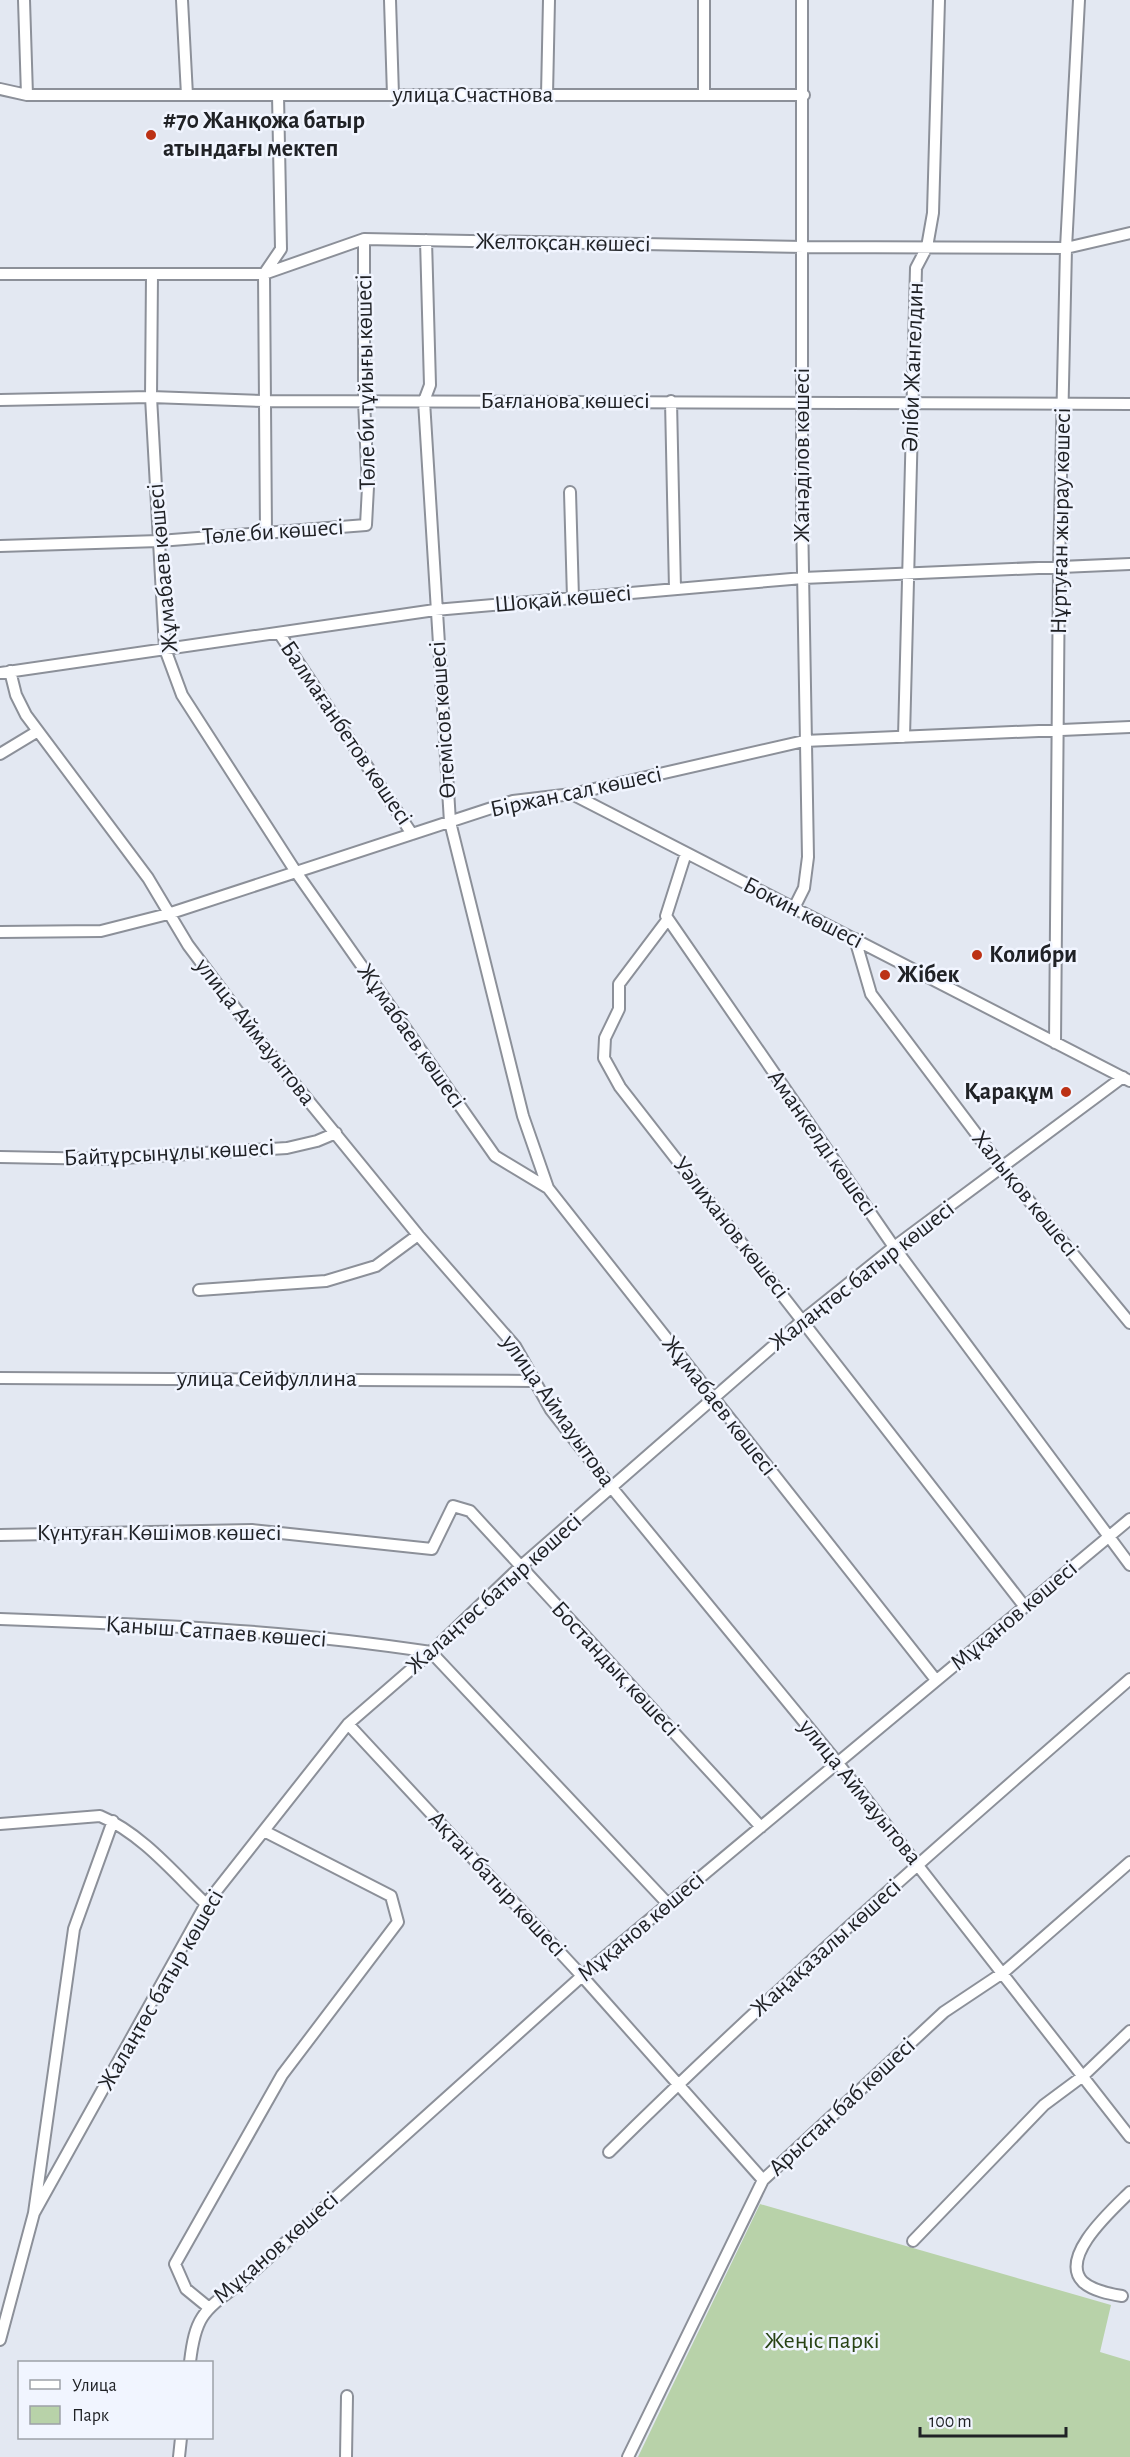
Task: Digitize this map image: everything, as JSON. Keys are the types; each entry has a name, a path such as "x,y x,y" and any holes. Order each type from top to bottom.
{"street":[{"path":"24,0 27,95"},
{"path":"182,0 188,95"},
{"path":"390,0 393,95"},
{"path":"547,95 549,0"},
{"path":"704,0 704,95"},
{"name":"Жанәділов көшесі","path":"795,908 804,888 808,856 804,741 802,0"},
{"name":"Әліби Жангелдин","path":"904,737 916,268 927,247 933,213 939,0"},
{"name":"Нұртуған жырау көшесі","path":"1055,1042 1059,567 1066,248 1079,0"},
{"name":"улица Счастнова","path":"0,89 27,95 804,95"},
{"path":"266,533 264,274 280,249 278,95"},
{"name":"Желтоқсан көшесі","path":"0,274 264,274 364,239 804,247 1066,248 1130,233"},
{"name":"Төле би тұйығы көшесі","path":"364,239 364,401 368,487 366,525"},
{"name":"Өтемісов көшесі","path":"426,240 430,385 424,401 435,610 450,822 523,1116 548,1188"},
{"name":"Жұмабаев көшесі","path":"152,274 151,397 165,649 182,695 296,872 495,1156 548,1188 936,1680"},
{"name":"Бағланова көшесі","path":"0,400 151,397 264,401 802,401 1130,404"},
{"path":"671,401 675,589"},
{"path":"570,492 573,598"},
{"name":"Төле би көшесі","path":"0,546 159,541 366,525"},
{"name":"Шоқай көшесі","path":"5,672 435,610 803,578 1130,564"},
{"name":"Балмағанбетов көшесі","path":"279,633 412,834"},
{"name":"улица Аймауытова","path":"5,672 38,730 148,878 188,945 249,1027 418,1235 515,1346 551,1410 612,1488 837,1762 1004,1972 1130,2137"},
{"name":"Біржан сал көшесі","path":"0,932 101,931 168,914 513,801 572,794 804,741 1130,727"},
{"path":"0,753 38,730"},
{"name":"Бокин көшесі","path":"572,794 1127,1079"},
{"path":"668,919 666,916 686,853"},
{"name":"Аманкелді көшесі","path":"668,919 894,1247 1130,1565"},
{"name":"Уәлиханов көшесі","path":"668,919 619,984 619,1009 605,1038 604,1058 620,1087 1025,1607"},
{"name":"Халықов көшесі","path":"855,939 871,994 1002,1168 1130,1323"},
{"name":"Жалаңтөс батыр көшесі","path":"34,2213 206,1904 348,1724 431,1652 520,1567 803,1320 894,1247 1127,1079"},
{"name":"Байтұрсынұлы көшесі","path":"0,1157 106,1159 287,1148 336,1134"},
{"path":"199,1290 326,1281 376,1266 418,1235"},
{"name":"улица Сейфуллина","path":"0,1378 533,1380"},
{"name":"Күнтуған Көшімов көшесі","path":"0,1535 252,1530 432,1549 453,1506 470,1511"},
{"name":"Бостандық көшесі","path":"470,1511 760,1827"},
{"name":"Мұқанов көшесі","path":"190,2361 193,2335 199,2318 208,2307 237,2286 582,1976 1130,1519"},
{"name":"Қаныш Сатпаев көшесі","path":"0,1619 135,1624 375,1644 431,1652"},
{"path":"431,1652 668,1904"},
{"name":"Жаңақазалы көшесі","path":"609,2152 678,2084 918,1864 1130,1679"},
{"name":"Ақтан батыр көшесі","path":"348,1724 582,1976 764,2180"},
{"path":"0,1824 100,1816 113,1821 152,1853 206,1904"},
{"name":"Жалаңтөс батыр көшесі","path":"0,2340 34,2213 74,1929 113,1821"},
{"path":"208,2307 186,2289 175,2264 282,2075 398,1922 391,1896 264,1831"},
{"name":"Арыстан баб көшесі","path":"628,2457 764,2180 944,2012 1004,1972 1130,1862"},
{"path":"914,2241 1044,2105 1083,2076 1130,2031"},
{"path":"1122,2296 1102,2292 1084,2283 1076,2271 1077,2258 1090,2234 1130,2192"},
{"path":"346,2457 347,2396"},
{"path":"179,2457 181,2439"}],"green space":[{"name":"Жеңіс паркі","path":"760,2204 1111,2305 1100,2352 1130,2361 1130,2457 638,2457"}],"place":[{"name":"#70 Жанқожа батыр атындағы мектеп","path":"151,135"},
{"name":"Колибри","path":"977,955"},
{"name":"Жібек","path":"885,975"},
{"name":"Қарақұм","path":"1066,1092"}]}
